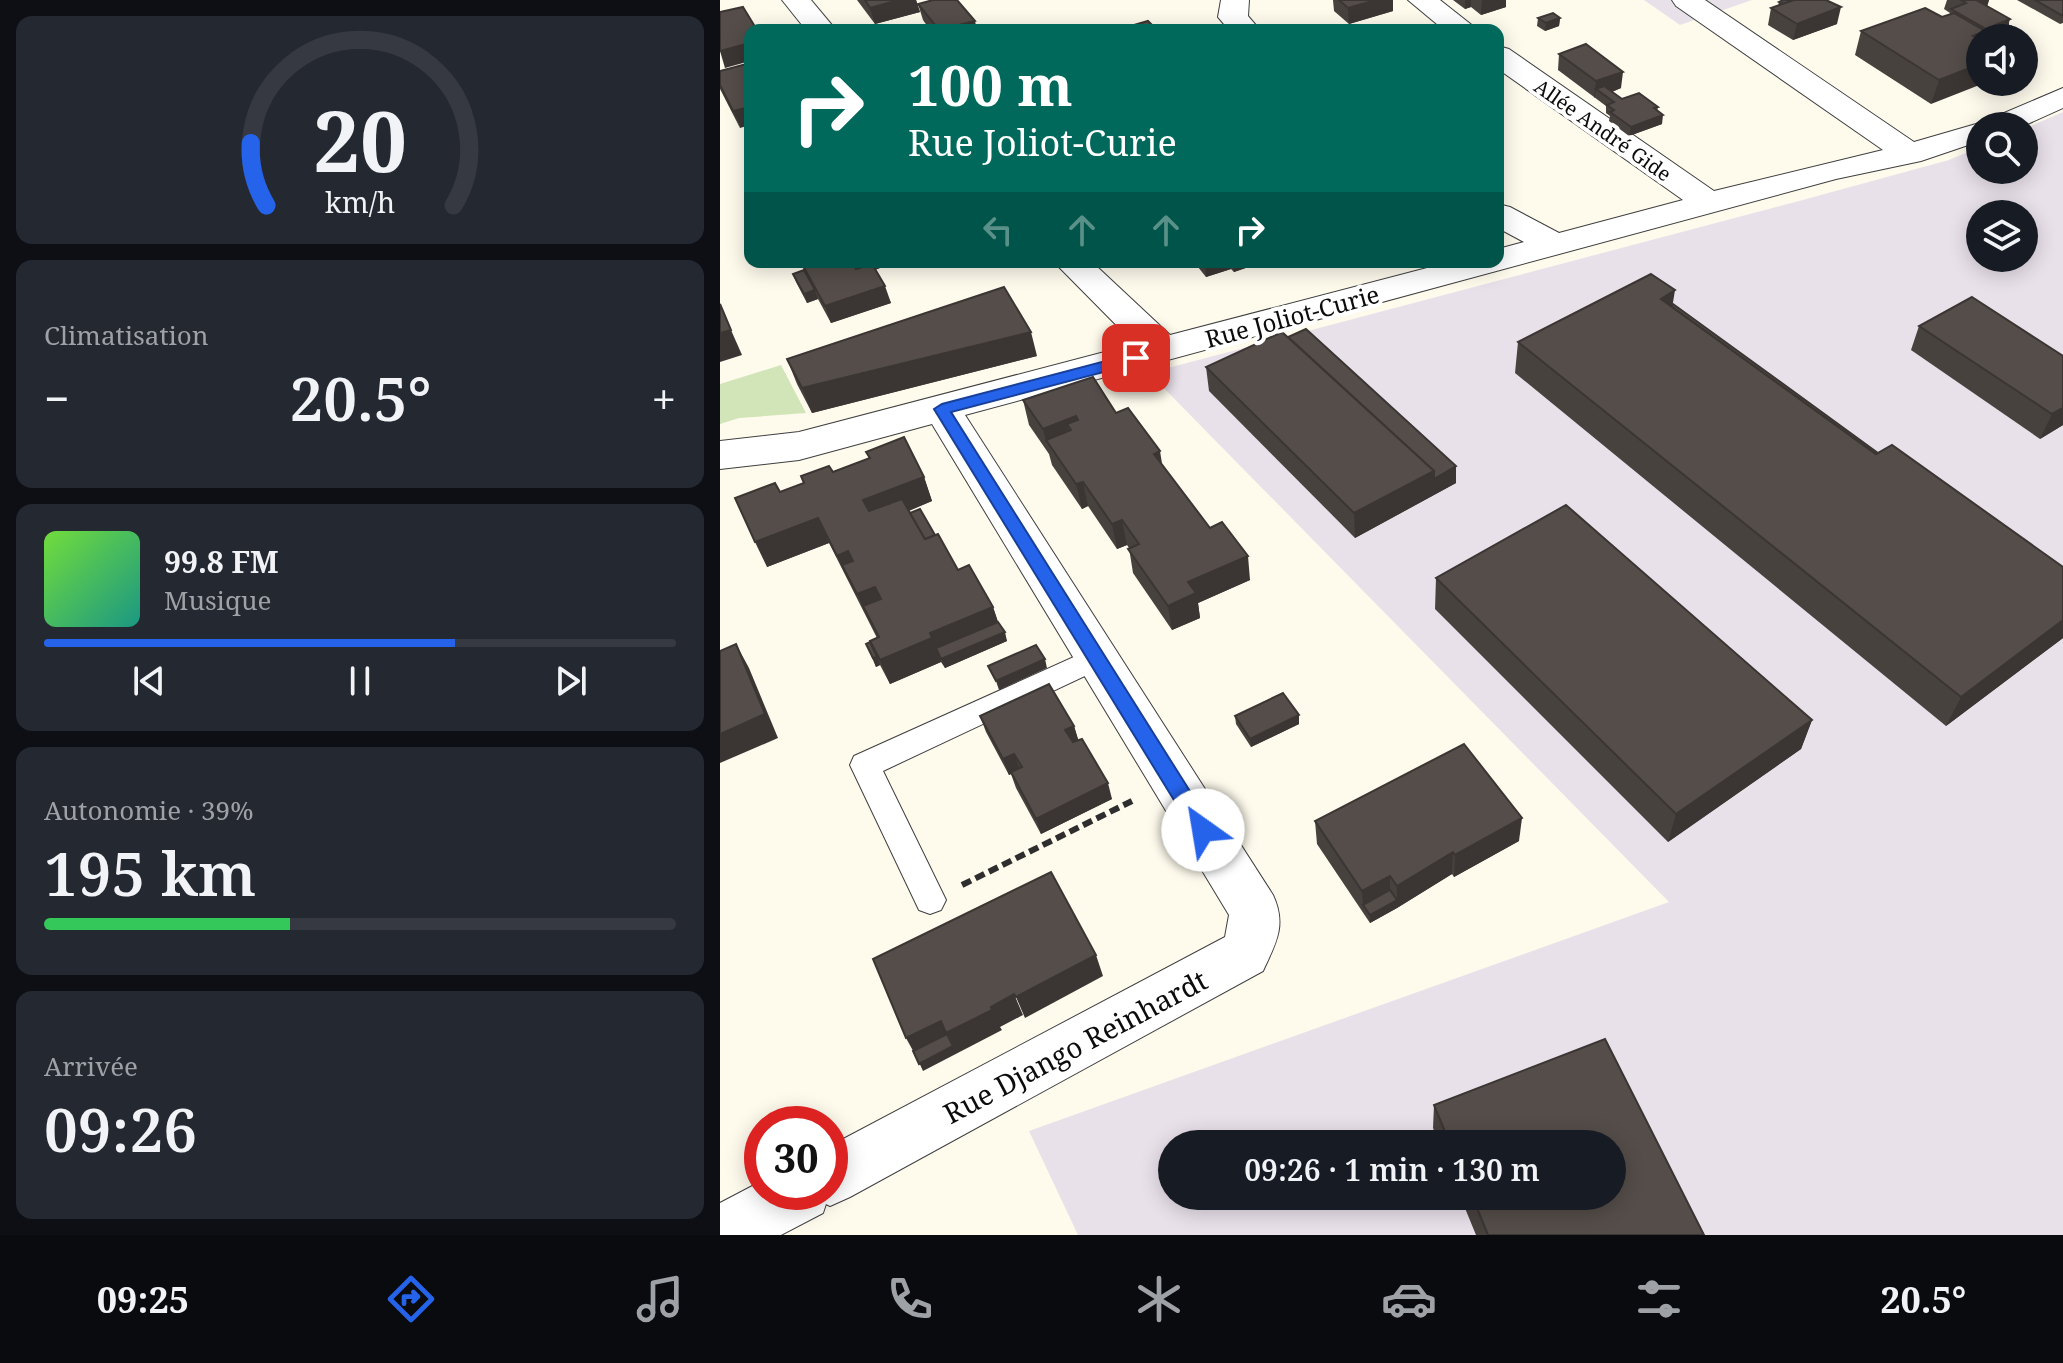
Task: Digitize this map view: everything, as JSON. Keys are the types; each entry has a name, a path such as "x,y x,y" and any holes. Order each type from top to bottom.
{"street":[{"path":"796,0 816,24"},
{"path":"1235,0 1233,17 1239,24"},
{"path":"1422,0 1455,24"},
{"path":"1686,0 1910,154"},
{"name":"Allée André Gide","path":"1504,59 1709,203"},
{"path":"2028,112 2063,97"},
{"path":"1504,258 1832,170 1910,154 1966,136"},
{"path":"1504,217 1555,245"},
{"path":"1078,268 1164,351"},
{"name":"Rue Joliot-Curie","path":"720,455 799,446 1469,268"},
{"name":"Rue Django Reinhardt","path":"848,1167 1244,954 1255,932 1255,911 942,409"},
{"path":"732,1232 770,1210"}],"lane":[{"path":"930,900 865,765 1096,658"}],"path":[{"path":"930,900 1173,782"}],"shaded area":[{"path":"1644,0 1752,0 1680,25"},
{"path":"2063,112 2063,1235 1078,1235 1029,1131 1669,902 1149,373 1949,160 1966,153 1966,184 2038,184 2038,123"}],"green space":[{"path":"781,365 806,413 739,418 720,424 720,384"}],"building":[{"path":"865,0 899,0 870,8"},
{"path":"933,0 957,0 975,21 934,24 918,4"},
{"path":"1339,0 1376,0 1348,8"},
{"path":"1794,0 1826,0 1841,7 1797,24 1771,8"},
{"path":"1961,0 1976,0 2010,19 1998,24 1977,24 1951,9 1966,3"},
{"path":"2035,0 2063,0 2063,16"},
{"path":"743,7 753,24 744,24 744,45 720,51 720,12"},
{"path":"1925,8 1942,17 1954,13 1973,24 1966,24 1966,69 1939,80 1861,31"},
{"path":"1553,13 1560,18 1546,23 1538,18"},
{"path":"1586,44 1623,72 1596,81 1559,54"},
{"path":"744,65 744,108 733,111 720,85 720,71"},
{"path":"1604,86 1622,99 1639,93 1658,107 1654,108 1663,115 1631,127 1610,112 1614,110 1607,105 1614,102 1596,89"},
{"path":"804,268 874,268 885,286 825,306"},
{"path":"804,270 815,290 804,294 793,274"},
{"path":"1651,274 1675,290 1661,299 1876,454 1892,445 2063,567 2063,620 1961,697 1518,342"},
{"path":"1004,287 1031,332 802,388 787,359"},
{"path":"1972,297 2063,356 2063,408 2052,414 1919,326"},
{"path":"720,304 731,330 720,333"},
{"path":"1673,304 1878,453 1671,306"},
{"path":"1306,329 1456,466 1434,479 1434,471 1288,337"},
{"path":"1282,332 1434,471 1354,513 1206,367"},
{"path":"1093,377 1116,413 1128,408 1160,451 1154,454 1210,528 1222,522 1248,556 1188,582 1196,593 1168,606 1128,549 1139,544 1122,520 1112,524 1083,482 1076,484 1046,440 1071,430 1067,424 1078,420 1076,416 1043,429 1023,400"},
{"path":"904,437 924,477 863,500 869,511 902,499 925,539 938,534 958,570 969,565 993,607 930,633 932,638 880,660 870,641 879,637 863,606 881,599 875,587 857,594 842,565 853,561 848,551 837,556 818,518 755,542 735,498 775,483 780,492 804,483 801,476 829,466 833,472 870,458 866,452"},
{"path":"1566,505 1812,720 1676,814 1436,578"},
{"path":"920,509 935,535 925,539 910,513"},
{"path":"998,622 1005,632 941,659 936,648"},
{"path":"870,642 877,657 873,658 866,644"},
{"path":"736,644 765,714 720,734 720,651"},
{"path":"1036,645 1045,659 996,681 988,666"},
{"path":"1049,684 1074,726 1065,730 1073,742 1082,739 1108,783 1036,819 1011,772 1022,767 1014,754 1003,759 980,716"},
{"path":"1283,693 1299,715 1250,739 1235,716"},
{"path":"1464,744 1522,818 1455,855 1453,852 1397,886 1390,876 1362,891 1315,821"},
{"path":"1051,872 1096,955 1016,997 1014,994 991,1007 992,1010 946,1033 941,1021 906,1038 873,959"},
{"path":"1390,890 1397,900 1370,915 1363,905"},
{"path":"947,1034 953,1046 919,1064 913,1051"},
{"path":"1605,1039 1704,1235 1488,1235 1478,1210 1626,1210 1626,1130 1444,1130 1434,1105"}],"route":[{"path":"1136,358 942,409 1203,830"}]}
